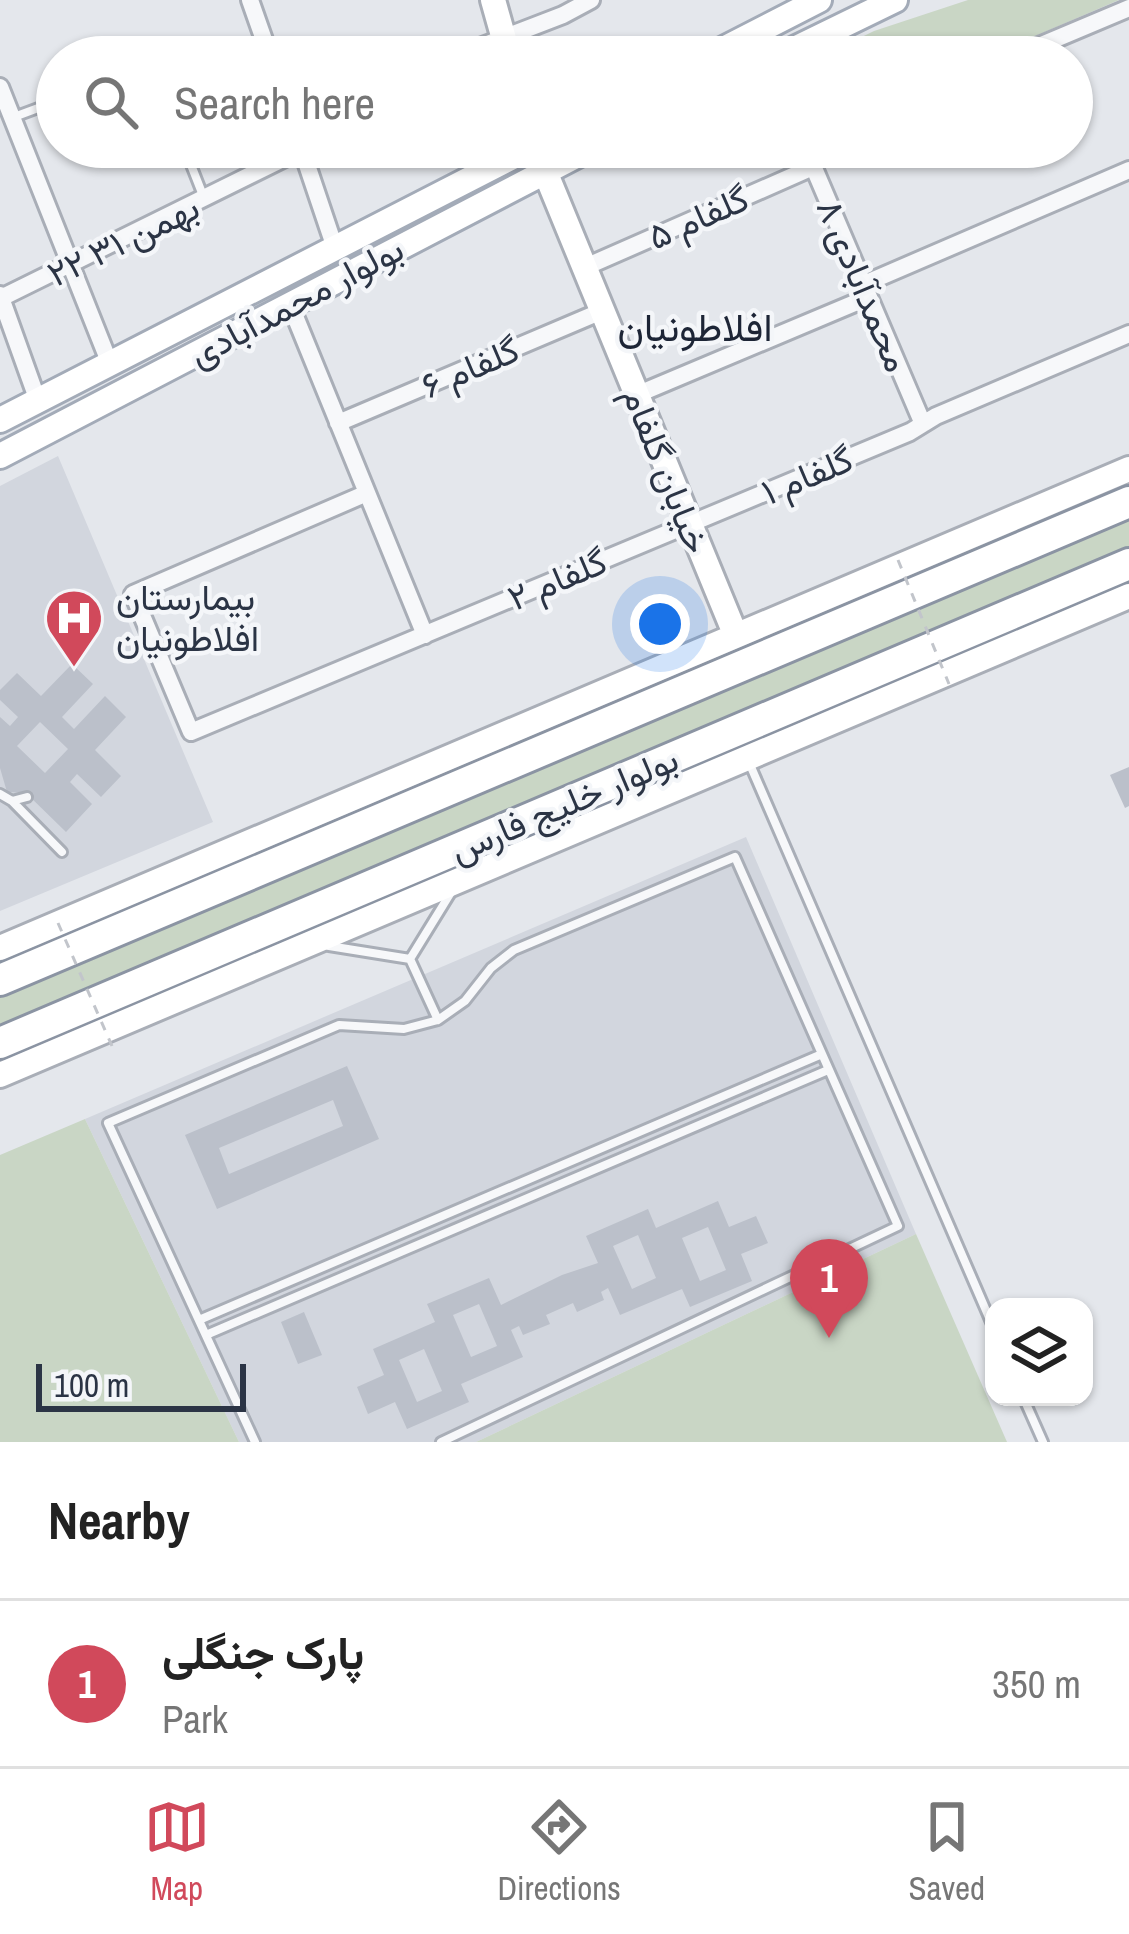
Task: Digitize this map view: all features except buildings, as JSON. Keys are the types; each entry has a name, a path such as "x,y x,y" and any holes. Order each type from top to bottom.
{"highway":[{"name":"بولوار خلیج فارس","path":"0,980 47,939 1129,502"},
{"name":"بولوار خلیج فارس","path":"0,1043 1129,565"}],"street":[{"path":"250,0 263,36"},
{"path":"493,0 504,36"},
{"path":"526,36 591,0"},
{"path":"749,36 819,0"},
{"path":"821,36 896,0"},
{"path":"1063,36 1129,8"},
{"path":"0,87 110,364"},
{"name":"۲۲ بهمن ۳۱","path":"1,297 266,168"},
{"path":"309,168 335,248"},
{"name":"بولوار محمدآبادی","path":"0,420 335,248 509,168"},
{"name":"بولوار محمدآبادی","path":"0,456 290,304 515,168"},
{"name":"خیابان گلفام","path":"542,168 736,636"},
{"name":"گلفام ۵","path":"584,268 812,168"},
{"name":"محمدآبادی ۸","path":"814,168 923,424"},
{"path":"636,395 1129,170"},
{"path":"1,297 38,401"},
{"path":"290,304 425,635"},
{"name":"گلفام ۶","path":"338,423 602,311"},
{"name":"گلفام ۱","path":"689,524 1129,334"},
{"path":"0,948 47,939 736,636 1129,470"},
{"name":"گلفام ۲","path":"367,493 134,595 191,732 689,524"},
{"path":"0,1075 1128,597"}],"lane":[{"path":"12,117 36,108"},
{"path":"192,168 204,200"},
{"path":"748,758 985,1308"},
{"path":"0,794 62,852"},
{"path":"12,801 27,797"},
{"path":"255,1442 108,1123 339,1025 404,1029 438,1020 465,1001 491,968 514,950 734,856 898,1226 441,1442"},
{"path":"410,959 458,881"},
{"path":"312,943 410,959"},
{"path":"410,959 438,1020"},
{"path":"199,1320 822,1054"},
{"path":"206,1335 829,1069"},
{"path":"1027,1406 1043,1442"}],"path":[{"path":"898,560 950,684"},
{"path":"47,939 112,1046"}],"shaded area":[{"name":"بیمارستان افلاطونیان","path":"58,456 213,822 0,911 0,486"},
{"path":"746,837 916,1234 476,1442 239,1442 85,1119"}],"green space":[{"path":"968,0 1119,0 1035,36 864,36"},
{"path":"1129,515 1129,551 0,1029 0,994"},
{"path":"85,1119 239,1442 0,1442 0,1155"},
{"path":"916,1234 985,1392 985,1406 991,1406 1007,1442 476,1442"}],"place":[{"name":"بیمارستان افلاطونیان","path":"74,669"},
{"name":"پارک جنگلی","path":"829,1338"}],"district":[{"name":"افلاطونیان","path":"695,327"}]}
